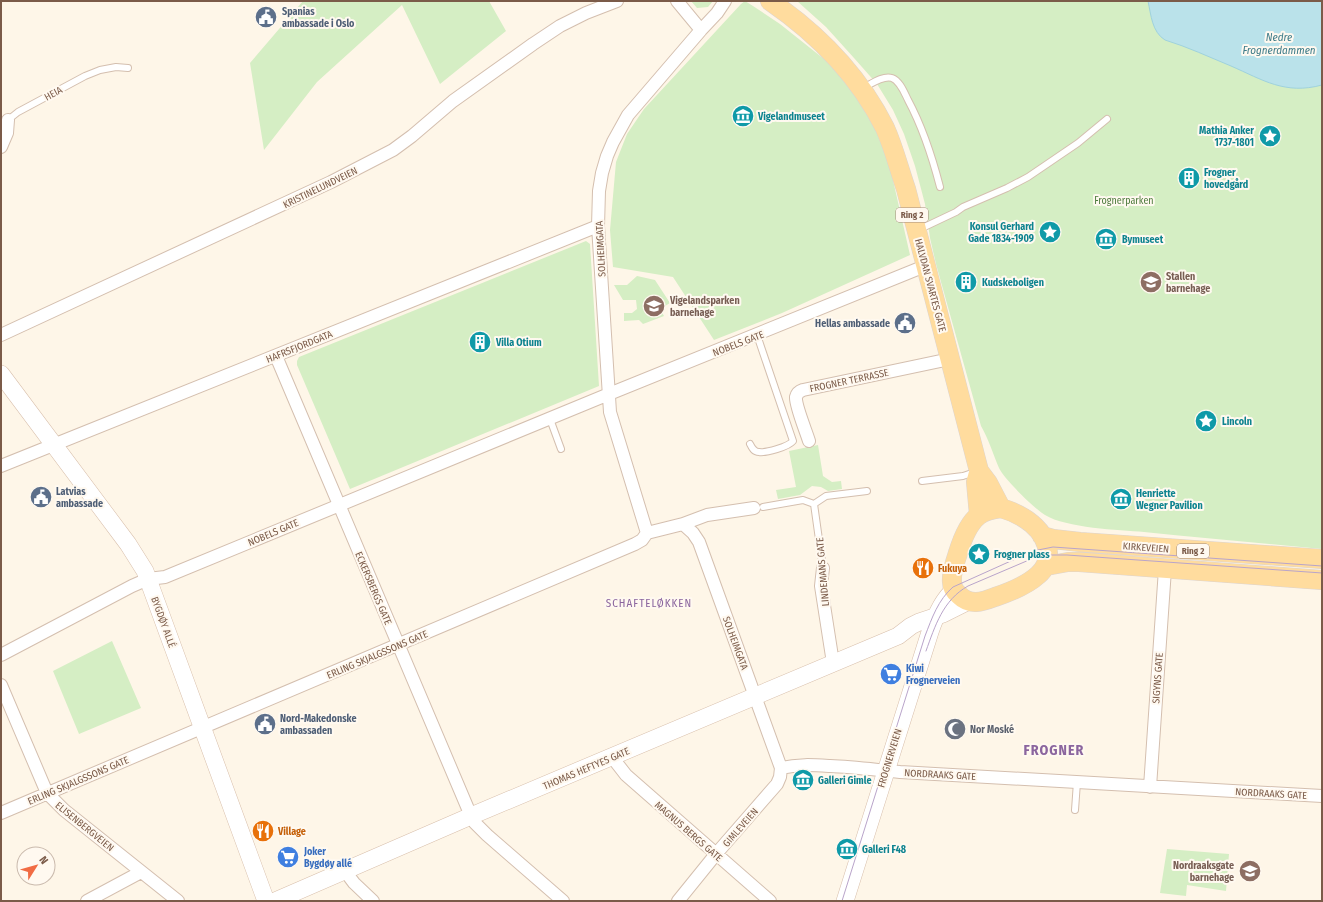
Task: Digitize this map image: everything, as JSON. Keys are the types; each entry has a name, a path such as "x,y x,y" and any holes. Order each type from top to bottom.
{"main road":[{"name":"HALVDAN SVARTES GATE","path":"770,1 807,29 847,69 862,89 885,129 906,189 979,472 988,483 1001,508"},
{"name":"HALVDAN SVARTES GATE","path":"979,472 976,482 979,515"},
{"path":"1001,508 1008,510 1026,520 1037,529 1042,536 1048,551 1046,566 1043,571 1032,580 1009,592 980,602 961,596 952,582 952,575 962,541 972,523 979,515 991,509 1001,508"},
{"name":"KIRKEVEIEN","path":"1042,536 1065,541 1161,549 1322,559"},
{"name":"Ring 2","path":"1046,566 1068,562 1322,580"}],"street":[{"name":"KRISTINELUNDVEIEN","path":"1,335 331,182 394,150 453,101 533,44 560,26 586,13 617,1"},
{"path":"677,1 701,30"},
{"name":"SOLHEIMGATA","path":"647,533 610,412 598,226 599,191 602,173 610,149 620,128 632,110 717,13 725,1"},
{"name":"HEIA","path":"1,147 7,133 8,120"},
{"name":"HAFRSFJORDGATA","path":"1,466 598,226"},
{"name":"NOBELS GATE","path":"1,655 148,579 165,577 609,394 926,266"},
{"name":"ECKERSBERGS GATE","path":"276,356 470,816 487,835 562,901"},
{"name":"FROGNER TERRASSE","path":"809,441 796,396 798,392 950,359"},
{"name":"BYGDØY ALLÉ","path":"1,374 133,551 148,579 266,901"},
{"name":"ERLING SKJALGSSONS GATE","path":"1,813 636,544 642,540 647,533 683,524 707,515 759,507"},
{"name":"SOLHEIMGATA","path":"683,524 693,533 699,542 781,768"},
{"name":"LINDEMANS GATE","path":"823,568 821,586 833,663"},
{"name":"SIGYNS GATE","path":"1150,787 1165,569"},
{"name":"FROGNERVEIEN","path":"845,901 933,624 947,597 961,596"},
{"name":"THOMAS HEFTYES GATE","path":"275,901 470,816 612,758 833,663 898,636 933,624"},
{"name":"ELISENBERGVEIEN","path":"1,685 47,793 64,810 178,901"},
{"name":"MAGNUS BERGS GATE","path":"612,758 626,775 770,901"},
{"name":"NORDRAAKS GATE","path":"781,768 803,764 861,767 886,771 1322,796"},
{"name":"GIMLEVEIEN","path":"678,901 716,854 777,784 780,777 781,768"},
{"path":"345,871 354,883 373,901"},
{"path":"87,901 141,872"}],"lane":[{"name":"HEIA","path":"8,120 18,112 85,76 100,70 116,67 128,68"},
{"path":"862,89 887,77 893,78 898,82 916,114 927,141 940,187"},
{"path":"917,231 1028,177 1062,154 1107,119"},
{"path":"750,444 754,450 758,452 790,445 793,441 757,335"},
{"path":"550,419 561,449"},
{"path":"922,481 963,476 979,472"},
{"path":"759,507 803,500 814,504 826,496 867,491"},
{"name":"LINDEMANS GATE","path":"814,504 823,568"},
{"path":"1075,810 1077,782"}],"green space":[{"path":"303,1 489,1 506,31 440,84 402,5 317,82 264,150 250,63"},
{"path":"691,1 713,1 708,7 697,8"},
{"path":"745,1 780,24 829,63 852,90 873,122 890,167 910,255 782,313 714,340 673,277 613,267 610,230 616,162 627,134 644,109"},
{"name":"Frognerparken","path":"797,1 1322,1 1322,549 1079,526 1045,515 1034,507 1013,486 999,468 981,426 936,264 930,238 925,204 915,166 904,134 893,110 877,84 826,27"},
{"path":"586,241 590,244 599,386 350,489 297,365 299,357"},
{"path":"637,276 655,280 670,303 660,309 664,316 643,324 639,320 624,321 624,313 632,313 637,309 636,300 623,300 614,285 627,285"},
{"path":"818,445 823,476 832,482 841,481 842,489 828,491 821,487 812,486 800,495 778,499 776,490 796,487 789,451"},
{"path":"112,641 141,708 79,734 53,671"},
{"path":"1167,849 1229,854 1226,891 1187,885 1186,896 1160,893"}],"water":[{"name":"Nedre Frognerdammen","path":"1148,1 1322,1 1322,85 1309,88 1297,88 1285,87 1264,81 1198,52 1165,40 1155,28"}],"tram line":[{"path":"842,901 925,636 939,603 953,587 1033,551 1053,547 1322,566"},
{"path":"926,651 941,614 959,592 968,586 1036,557 1048,555 1067,555 1322,573"}],"place":[{"name":"Spanias ambassade i Oslo","path":"266,17"},
{"name":"Vigelandmuseet","path":"743,116"},
{"name":"Mathia Anker 1737-1801","path":"1270,136"},
{"name":"Frogner hovedgård","path":"1189,178"},
{"name":"Konsul Gerhard Gade 1834-1909","path":"1050,232"},
{"name":"Bymuseet","path":"1106,239"},
{"name":"Kudskeboligen","path":"966,282"},
{"name":"Stallen barnehage","path":"1151,282"},
{"name":"Vigelandsparken barnehage","path":"654,306"},
{"name":"Hellas ambassade","path":"905,323"},
{"name":"Villa Otium","path":"480,342"},
{"name":"Lincoln","path":"1206,421"},
{"name":"Latvias ambassade","path":"41,497"},
{"name":"Henriette Wegner Pavilion","path":"1121,499"},
{"name":"Frogner plass","path":"979,554"},
{"name":"Fukuya","path":"923,568"},
{"name":"Kiwi Frognerveien","path":"891,674"},
{"name":"Nord-Makedonske ambassaden","path":"265,724"},
{"name":"Nor Moské","path":"955,729"},
{"name":"Galleri Gimle","path":"803,780"},
{"name":"Village","path":"263,831"},
{"name":"Galleri F48","path":"847,849"},
{"name":"Joker Bygdøy allé","path":"288,857"},
{"name":"Nordraaksgate barnehage","path":"1250,871"}],"district":[{"name":"SCHAFTELØKKEN","path":"649,603"},
{"name":"FROGNER","path":"1054,750"}]}
